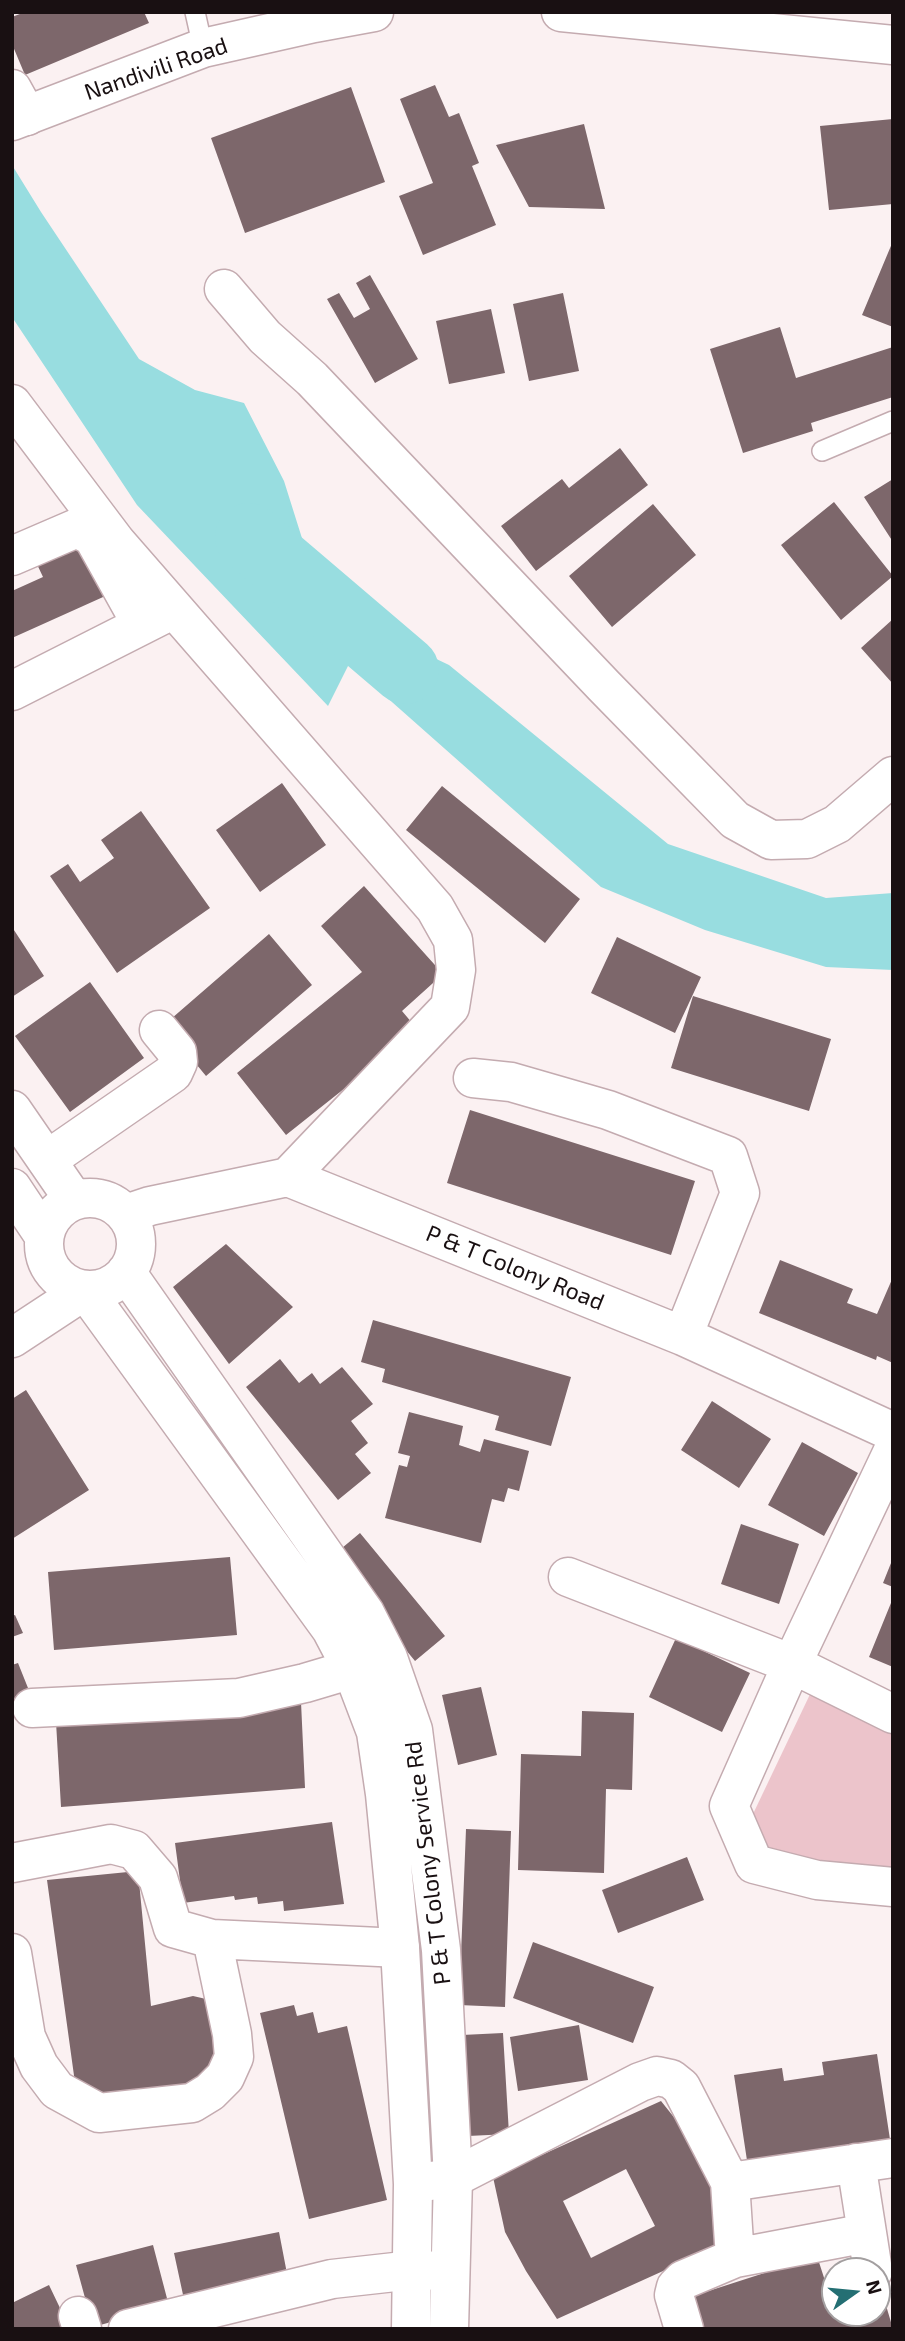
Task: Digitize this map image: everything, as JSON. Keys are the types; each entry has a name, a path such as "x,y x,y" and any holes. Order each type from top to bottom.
{"street":[{"name":"Nandivili Road","path":"19,111 199,30 374,12"},
{"path":"561,12 893,45"},
{"path":"224,289 265,337 312,379 735,820 771,840 807,839 837,824 893,776"},
{"path":"12,404 116,542 158,617"},
{"path":"12,556 77,528 93,537 158,617 435,908 453,940 456,970 450,1007 288,1177 150,1206 126,1214"},
{"path":"12,691 158,617"},
{"path":"47,1160 173,1073 178,1062 177,1052 159,1030"},
{"path":"474,1078 511,1082 608,1111 728,1156 740,1193 682,1336"},
{"path":"12,1110 74,1200"},
{"name":"P & T Colony Road","path":"288,1177 682,1336 893,1432"},
{"path":"12,1188 44,1236"},
{"path":"100,1198 114,1204 126,1214 133,1228 136,1243 134,1259 115,1283 101,1289 85,1290 58,1278 49,1266 44,1252 44,1236 49,1222 58,1210 74,1200 100,1198"},
{"name":"P & T Colony Service Rd","path":"126,1272 365,1613 388,1658 412,1730 425,1810 441,1950 453,2178 449,2329"},
{"path":"12,1338 85,1290"},
{"path":"85,1290 331,1629 352,1669 376,1731 400,1948 413,2184 411,2329"},
{"path":"893,1451 792,1664 729,1806 754,1864 817,1880 893,1887"},
{"path":"568,1577 792,1664 893,1714"},
{"path":"32,1708 239,1698 352,1669"},
{"path":"12,1863 111,1844 134,1850 158,1878 173,1928 212,1939 400,1948"},
{"path":"12,1953 26,2037 39,2066 57,2090 99,2113 192,2103 210,2092 225,2077 234,2057 232,2034 212,1939"},
{"path":"413,2184 453,2178 640,2082 657,2076 671,2079 681,2087 730,2182 735,2258"},
{"path":"730,2182 874,2160 867,2233 871,2257"},
{"path":"684,2329 674,2295 676,2287 684,2280 735,2258 867,2233"},
{"path":"128,2329 332,2278 413,2270 450,2271"}],"lane":[{"path":"822,451 893,421"}],"shaded area":[{"path":"813,1688 893,1729 893,1872 815,1865 768,1847 753,1814"}],"water":[{"path":"12,165 139,359 195,390 244,403 284,481 323,605 449,665 668,844 826,898 893,893 893,970 826,967 705,930 601,887 349,664 328,706 137,505 12,317"}],"building":[{"path":"25,12 144,12 149,23 25,75 12,44 12,17"},
{"path":"435,85 449,117 459,113 479,163 472,166 496,225 423,255 399,196 433,183 400,99"},
{"path":"351,87 385,182 245,233 211,138"},
{"path":"893,119 893,204 829,210 820,126"},
{"path":"584,124 605,209 529,207 496,145"},
{"path":"893,241 893,327 862,315"},
{"path":"370,275 418,359 375,383 327,299 339,293 354,318 370,309 356,283"},
{"path":"563,293 579,371 529,381 513,304"},
{"path":"491,309 505,373 449,384 436,321"},
{"path":"780,327 796,378 893,347 893,397 811,423 813,431 743,453 710,349"},
{"path":"620,448 648,485 536,571 501,526 562,479 569,488"},
{"path":"893,479 893,542 864,497"},
{"path":"834,502 893,576 841,620 781,545"},
{"path":"653,504 696,555 612,627 569,576"},
{"path":"83,538 112,593 12,638 12,591 43,577 35,560"},
{"path":"893,619 893,684 861,648"},
{"path":"282,783 326,845 260,892 216,830"},
{"path":"442,786 580,899 545,943 406,830"},
{"path":"141,811 210,908 117,973 50,876 68,864 80,882 114,858 101,840"},
{"path":"364,886 443,974 402,1011 418,1030 286,1135 237,1073 362,972 321,926"},
{"path":"12,927 44,976 12,997"},
{"path":"269,934 312,985 206,1076 164,1025"},
{"path":"617,937 701,977 675,1033 591,993"},
{"path":"90,982 144,1058 70,1112 15,1036"},
{"path":"693,996 831,1039 809,1111 671,1068"},
{"path":"470,1110 695,1181 671,1255 447,1183"},
{"path":"226,1244 293,1307 229,1364 173,1287"},
{"path":"780,1260 853,1289 847,1303 877,1314 893,1277 893,1363 877,1356 876,1360 759,1313"},
{"path":"373,1320 571,1377 551,1446 495,1430 499,1416 382,1382 385,1369 361,1362"},
{"path":"280,1359 299,1383 312,1373 320,1384 342,1367 373,1404 351,1421 368,1443 355,1454 371,1473 338,1500 246,1387"},
{"path":"26,1390 89,1490 12,1539 12,1399"},
{"path":"712,1401 771,1439 739,1488 681,1450"},
{"path":"409,1412 463,1426 459,1445 480,1452 484,1439 529,1451 519,1491 508,1488 504,1502 492,1499 481,1543 385,1518 399,1465 407,1467 410,1456 398,1453"},
{"path":"802,1442 858,1473 824,1536 768,1505"},
{"path":"741,1524 799,1544 779,1604 721,1584"},
{"path":"360,1533 445,1636 415,1661 330,1558"},
{"path":"230,1557 237,1635 54,1650 48,1572"},
{"path":"893,1558 893,1587 883,1583"},
{"path":"893,1598 893,1667 869,1657"},
{"path":"15,1615 23,1633 12,1637 12,1616"},
{"path":"676,1638 750,1673 722,1732 649,1697"},
{"path":"18,1663 32,1698 12,1707 12,1665"},
{"path":"481,1687 497,1755 458,1765 442,1695"},
{"path":"301,1702 305,1788 61,1807 56,1722"},
{"path":"582,1711 634,1713 632,1790 606,1789 604,1873 518,1870 521,1754 581,1756"},
{"path":"332,1822 344,1904 284,1911 283,1901 258,1904 257,1897 235,1900 234,1896 183,1903 175,1843"},
{"path":"466,1829 511,1831 505,2007 459,2005"},
{"path":"687,1857 704,1900 618,1933 602,1890"},
{"path":"138,1871 151,2006 193,1996 206,1999 225,2043 206,2083 104,2102 76,2090 47,1880"},
{"path":"533,1942 654,1987 633,2043 513,1998"},
{"path":"294,2005 297,2016 313,2012 318,2033 347,2026 387,2200 309,2219 260,2013"},
{"path":"579,2025 588,2080 518,2091 510,2037"},
{"path":"503,2033 509,2134 468,2136 462,2035"},
{"path":"877,2054 891,2146 748,2167 734,2075 782,2068 784,2081 824,2075 822,2062"},
{"path":"661,2101 700,2150 718,2186 725,2243 557,2319 505,2232 493,2177","holes":["626,2169 655,2226 591,2258 563,2201"]},
{"path":"279,2232 289,2284 185,2304 174,2253"},
{"path":"153,2245 169,2306 93,2327 76,2265"},
{"path":"817,2256 821,2268 821,2327 891,2327 891,2322 893,2329 700,2329 690,2297"},
{"path":"49,2285 70,2329 12,2329 12,2303"}],"waterway":[{"path":"249,537 405,670"}]}
